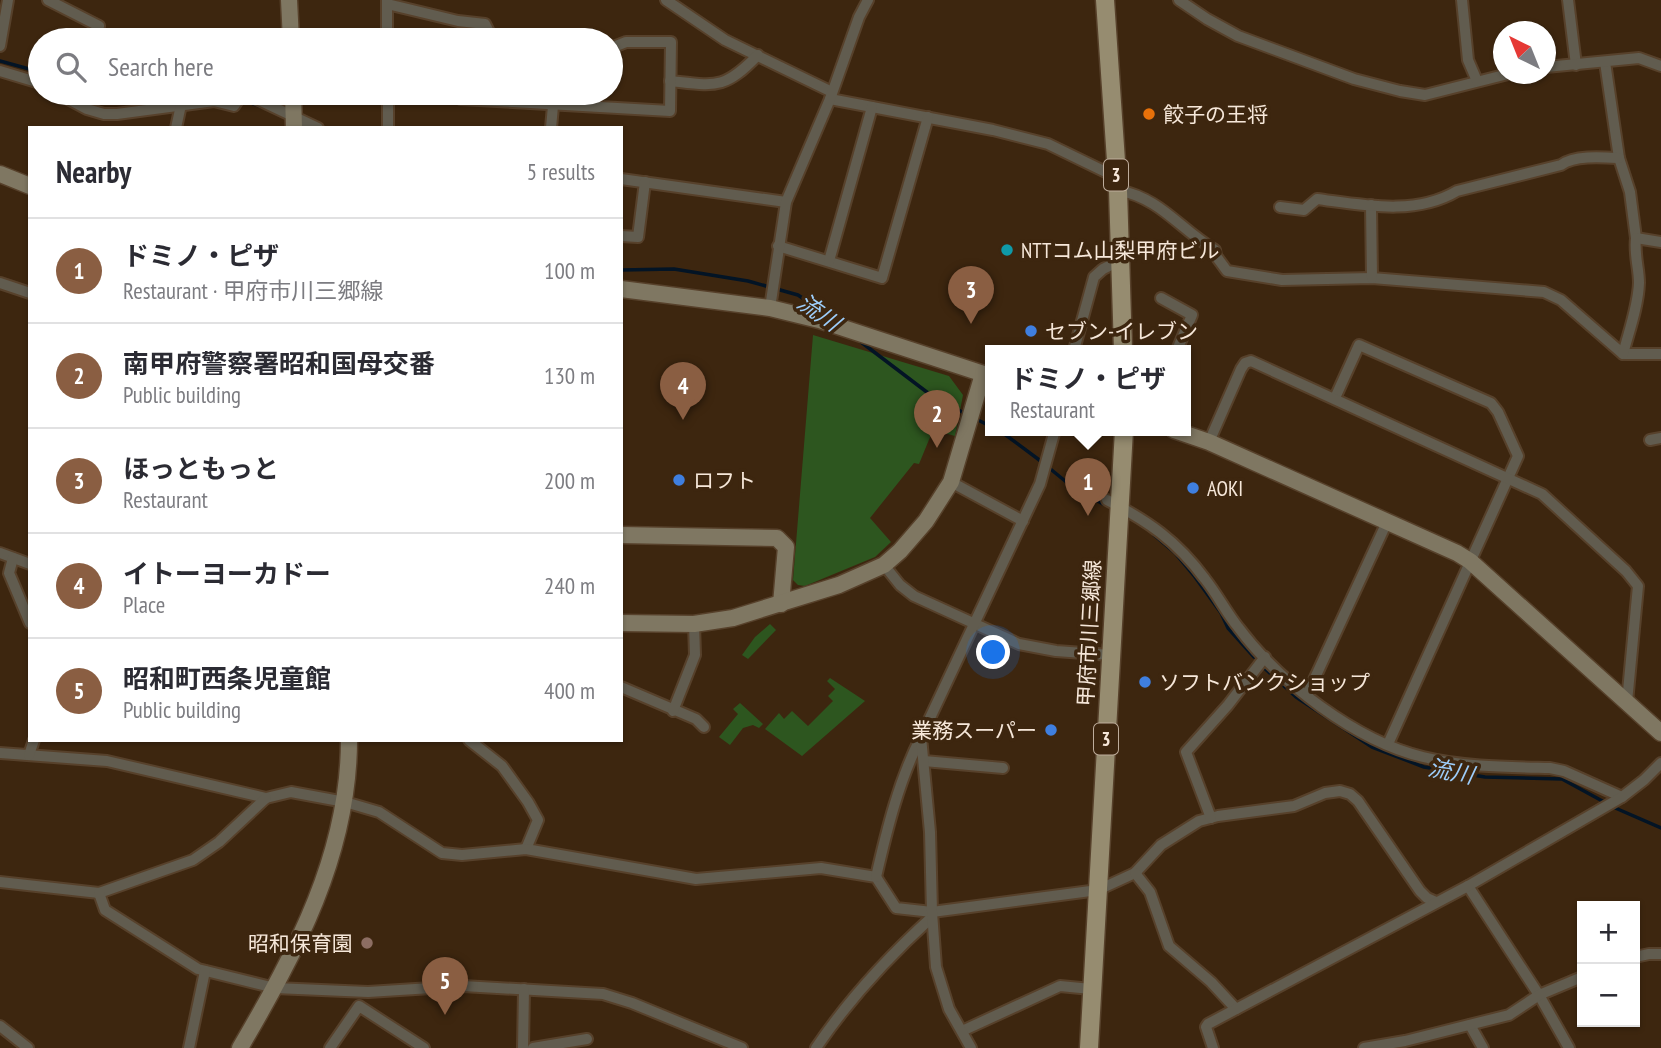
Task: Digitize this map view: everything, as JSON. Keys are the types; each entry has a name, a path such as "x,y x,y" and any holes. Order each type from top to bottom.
{"main road":[{"name":"3","path":"1105,0 1121,260 1123,345"},
{"name":"甲府市川三郷線","path":"1089,1048 1111,655 1112,503 1123,436"}],"street":[{"path":"0,46 8,0"},
{"path":"48,0 99,26 98,28"},
{"path":"289,0 290,28"},
{"path":"666,0 725,40 831,95 872,107 1048,144 1162,207 1198,240 1215,250 1216,256 1227,271 1282,280 1372,278 1544,292 1561,300 1623,354 1661,354"},
{"path":"770,308 786,202 868,0"},
{"path":"1180,0 1238,36 1365,82 1425,95 1493,77"},
{"path":"1462,0 1468,60 1477,81"},
{"path":"1568,0 1576,65"},
{"path":"387,28 387,2 458,21 485,24 487,28"},
{"path":"623,43 671,42 670,111 623,105"},
{"path":"670,81 711,86 727,81 741,72 758,55"},
{"path":"1556,66 1639,58 1661,66"},
{"path":"1605,62 1619,158 1630,192 1636,238 1634,255 1639,279 1623,354"},
{"path":"0,71 28,79"},
{"path":"80,105 104,114 181,105 176,126"},
{"path":"265,105 294,122"},
{"path":"388,105 388,126"},
{"path":"548,105 556,105"},
{"path":"551,126 553,106"},
{"path":"829,261 872,107"},
{"path":"778,246 882,278 928,117"},
{"path":"1280,207 1304,210 1317,200 1420,206 1442,200 1457,191 1560,165 1566,161 1619,158"},
{"path":"0,174 28,185"},
{"path":"623,179 786,202"},
{"path":"623,236 638,237 645,182"},
{"path":"1371,205 1372,278"},
{"path":"1636,238 1661,242"},
{"path":"1075,345 1094,277 1102,268 1121,260"},
{"path":"0,283 28,292"},
{"path":"623,289 770,308 819,320 985,375"},
{"path":"1161,298 1192,315 1179,345"},
{"path":"1335,398 1359,345 1491,403 1498,412 1518,456 1388,744"},
{"path":"1209,442 1241,369 1251,360 1542,494 1635,579 1638,594 1627,702"},
{"path":"623,622 694,624 733,618 839,584 884,565 926,521 951,482 985,378"},
{"path":"876,877 913,752 1040,484 1053,436"},
{"path":"1191,436 1470,561 1661,733"},
{"path":"951,482 1023,521"},
{"path":"1112,503 1158,529 1176,544 1205,578 1238,628 1265,657 1307,695 1356,729 1419,756 1445,762 1564,771 1619,799"},
{"path":"1307,695 1387,522"},
{"path":"623,535 777,538 786,547 781,604"},
{"path":"0,553 28,563"},
{"path":"0,580 9,573 13,558"},
{"path":"884,565 900,585 914,596 1018,644 1056,651 1111,655"},
{"path":"9,573 28,618"},
{"path":"673,711 695,655 694,624"},
{"path":"1211,818 1186,752 1265,657"},
{"path":"623,688 696,719 704,727"},
{"path":"921,737 930,832 936,967 949,1009 971,1048"},
{"path":"29,755 33,742"},
{"path":"240,1048 275,988 309,919 326,876 345,802 349,742"},
{"path":"472,742 502,766 538,820 526,849"},
{"path":"0,753 107,761 266,798 291,792 345,802 379,813 442,853 462,855 526,849 696,879 821,868 876,877 896,908 932,915 1098,890 1135,873 1161,845 1199,821 1294,806 1325,793 1340,791 1350,794 1366,811 1420,891 1437,902"},
{"path":"924,761 1003,768"},
{"path":"1213,1048 1206,1027 1468,886 1619,799 1661,763"},
{"path":"0,882 99,893 193,860 219,842 266,798"},
{"path":"1135,873 1150,892 1169,946 1211,982 1236,1010"},
{"path":"1468,886 1539,995 1569,1048"},
{"path":"99,893 106,910 198,969 275,988 368,992 463,986 603,994 632,1003 742,1048"},
{"path":"816,1048 850,1000 932,915"},
{"path":"1640,956 1661,954"},
{"path":"189,1048 205,971"},
{"path":"1364,1048 1384,1046 1509,1015 1539,995 1577,979"},
{"path":"962,1031 1060,986 1091,989"},
{"path":"523,1048 524,989"},
{"path":"330,1048 359,1006 424,1048"},
{"path":"1470,1024 1483,1048"},
{"path":"0,1026 28,1048"},
{"path":"533,1048 587,1039"}],"green space":[{"path":"813,335 949,376 963,395 955,436 933,430 919,464 914,463 870,518 891,542 875,557 805,586 798,585 793,580"},
{"path":"770,624 776,630 748,659 742,655 755,637"},
{"path":"830,678 865,701 802,756 765,729 779,713 784,719 792,711 808,726 833,701 828,696 835,689 827,681"},
{"path":"740,703 763,724 759,728 753,725 743,728 730,745 719,737 738,714 733,709"}],"waterway":[{"name":"流川","path":"0,61 28,69"},
{"name":"流川","path":"257,105 264,108"},
{"name":"流川","path":"623,270 674,269 748,281 798,295 827,315"},
{"name":"流川","path":"857,339 932,396 966,414"},
{"name":"流川","path":"976,419 985,424"},
{"name":"流川","path":"1007,436 1042,462"},
{"name":"流川","path":"1048,467 1070,485 1103,504"},
{"name":"流川","path":"1154,535 1175,553 1195,577 1221,613 1228,628 1254,657"},
{"name":"流川","path":"1261,665 1296,697 1372,747 1424,767 1485,777 1562,779 1606,803"},
{"name":"流川","path":"1613,807 1661,828"}],"place":[{"name":"餃子の王将","path":"1149,114"},
{"name":"NTTコム山梨甲府ビル","path":"1007,250"},
{"name":"ほっともっと","path":"971,324"},
{"name":"セブン-イレブン","path":"1031,331"},
{"name":"イトーヨーカドー","path":"683,420"},
{"name":"南甲府警察署昭和国母交番","path":"937,448"},
{"name":"ロフト","path":"679,480"},
{"name":"AOKI","path":"1193,488"},
{"name":"ドミノ・ピザ","path":"1088,516"},
{"name":"ソフトバンクショップ","path":"1145,682"},
{"name":"業務スーパー","path":"1051,730"},
{"name":"昭和保育園","path":"367,943"},
{"name":"昭和町西条児童館","path":"445,1015"}]}
